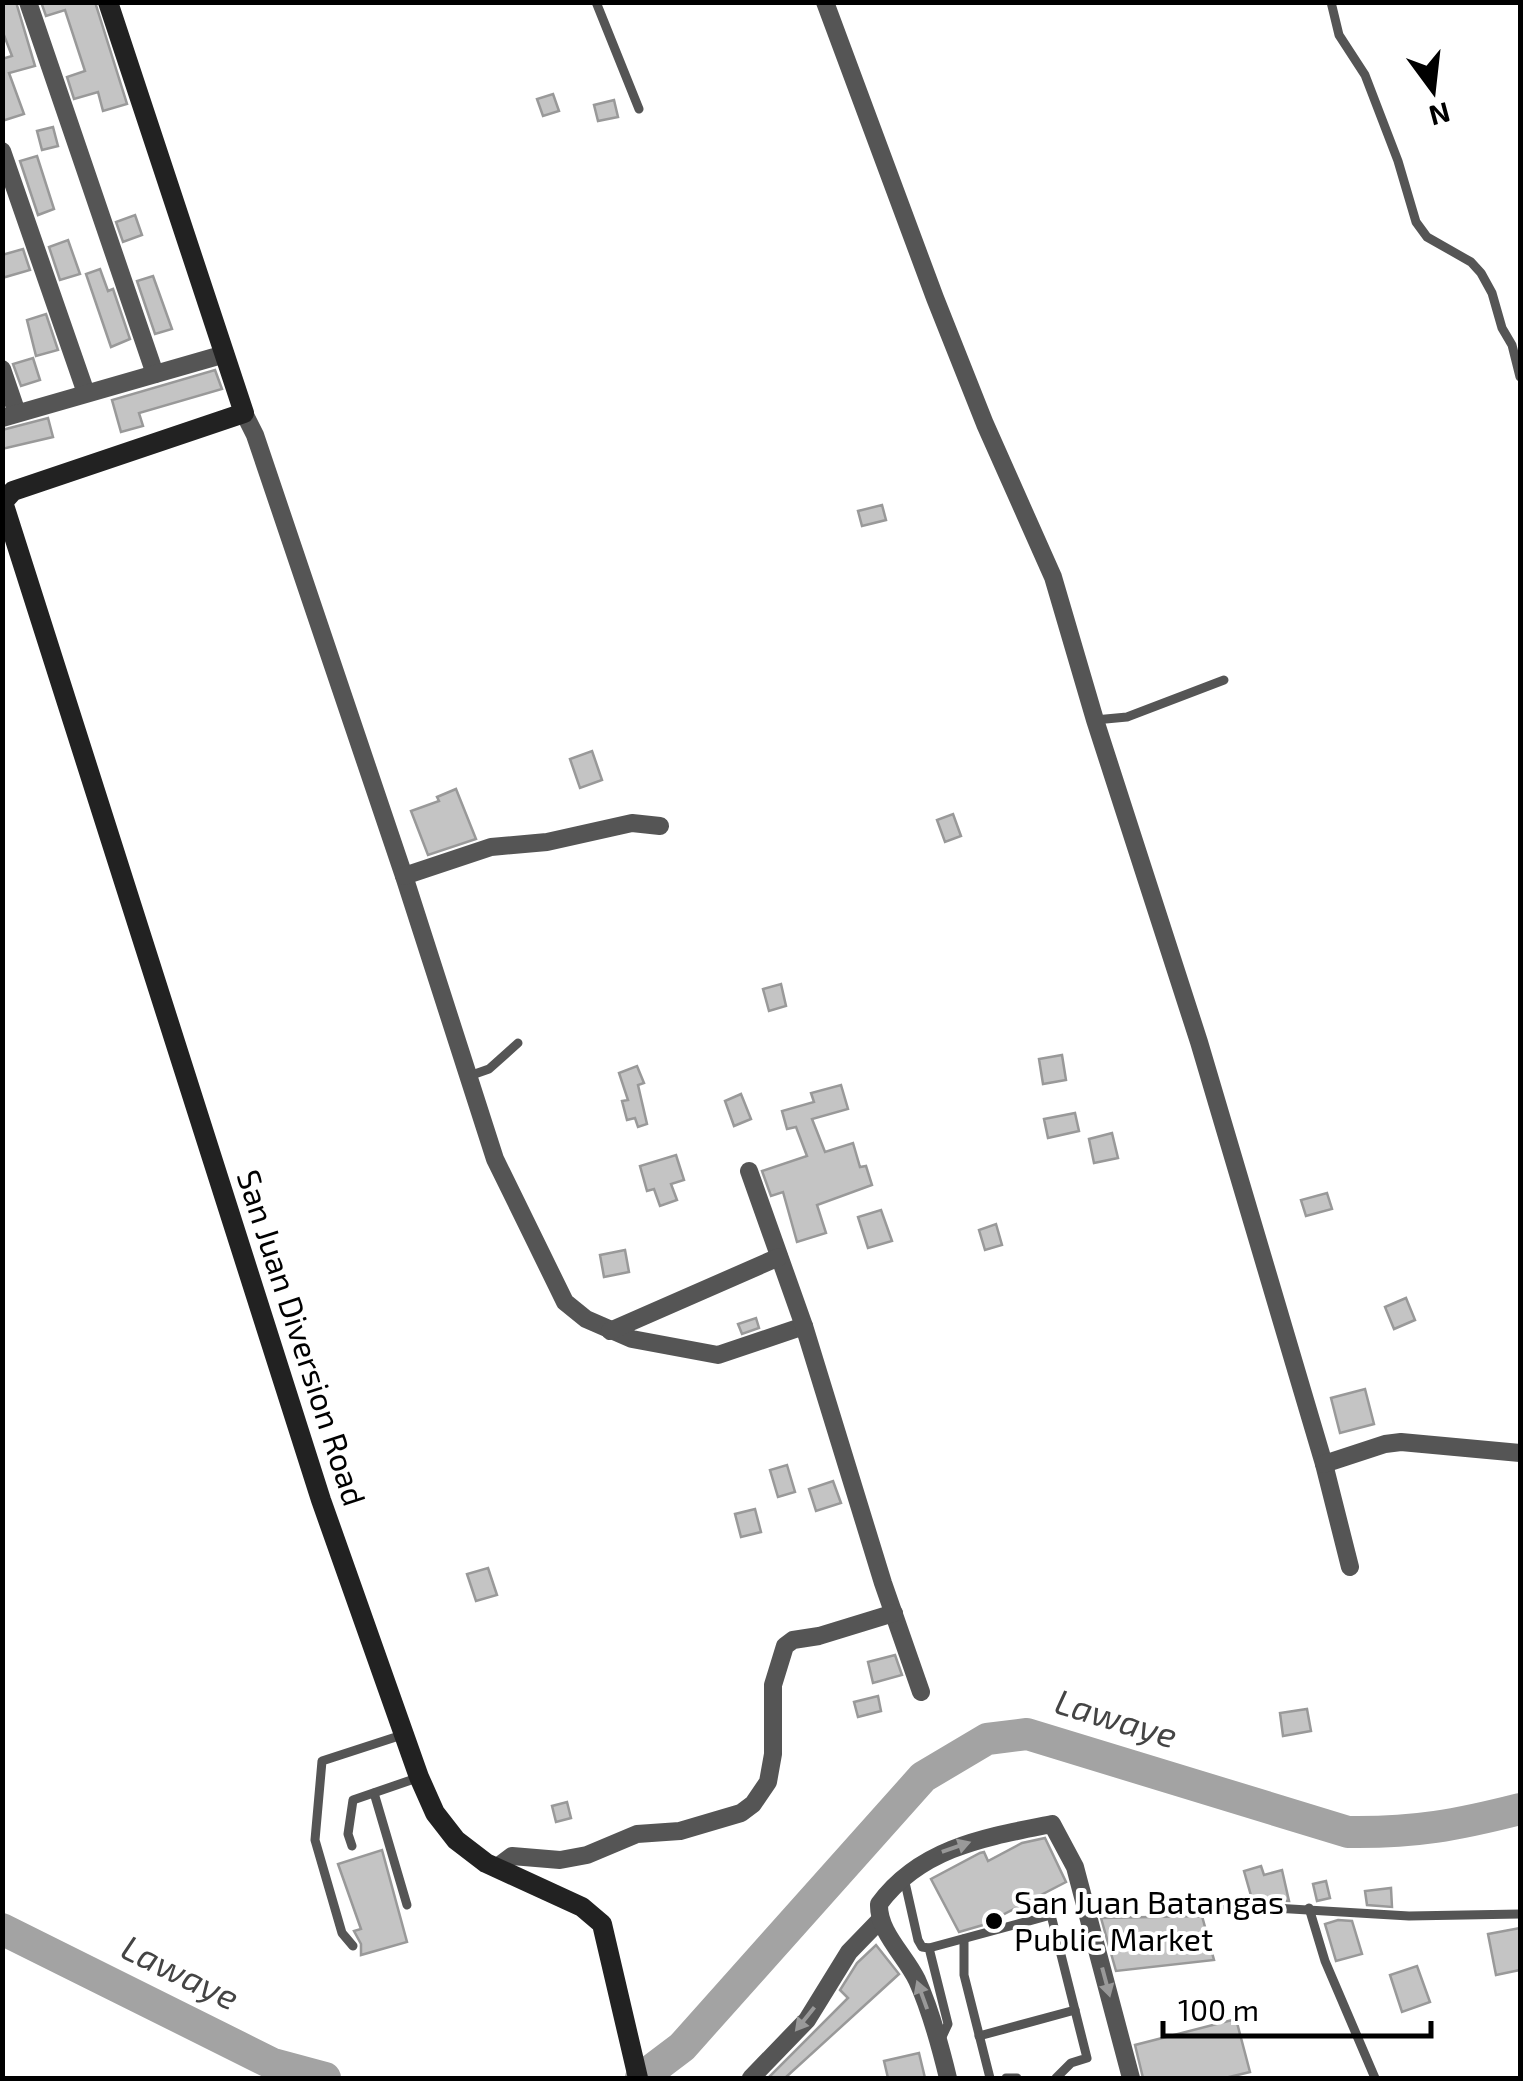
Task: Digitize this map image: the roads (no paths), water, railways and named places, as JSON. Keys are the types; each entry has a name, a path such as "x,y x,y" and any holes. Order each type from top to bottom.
{"street":[{"path":"28,2 154,374"},
{"path":"108,2 244,413 255,434 404,876 494,1160 565,1302 610,1331 655,1345 718,1355 804,1326"},
{"path":"826,2 934,298 1053,578 1200,1042 1324,1464 1350,1567"},
{"path":"2,151 86,393"},
{"path":"2,370 10,415 225,354"},
{"name":"San Juan Diversion Road","path":"244,413 13,491 3,502 9,548 321,1500 419,1777 434,1813 456,1840 496,1868 594,1915 606,1936 638,2078"},
{"path":"404,876 491,846 547,842 632,823 660,826"},
{"path":"749,1170 804,1326 921,1692"},
{"path":"610,1331 779,1257"},
{"path":"1324,1464 1401,1442 1520,1453"},
{"path":"496,1868 512,1856 560,1860 587,1855 637,1834 680,1831 741,1813 753,1804 768,1782 773,1754 773,1685 785,1646 793,1640 819,1636 894,1612"},
{"path":"751,2078 807,2020 904,1875 952,1848 1052,1824 1075,1867 1131,2078"},
{"path":"880,1911 916,1980 948,2078"}],"lane":[{"path":"596,2 639,108"},
{"path":"1331,2 1339,35 1365,75 1416,222 1427,237 1471,262 1480,273 1512,345 1520,376"},
{"path":"1095,720 1127,717 1224,680"},
{"path":"469,1076 489,1068 518,1043"},
{"path":"353,1946 342,1933 314,1840 322,1761 403,1735"},
{"path":"352,1846 348,1834 353,1800 419,1777"},
{"path":"374,1793 407,1905"},
{"path":"904,1875 922,1947 1051,1915 1087,2058 1070,2063 1056,2078"},
{"path":"1206,1904 1408,1916 1520,1914"},
{"path":"1309,1908 1325,1961 1376,2078"},
{"path":"964,1939 964,1976 990,2078"},
{"path":"930,1948 948,2024 939,2041"},
{"path":"979,2036 1075,2010"},
{"path":"1006,2078 1016,2078"}],"waterway":[{"name":"Lawaye","path":"641,2078 682,2047 923,1777 987,1739 1027,1734 1348,1832 1435,1827 1520,1809"},
{"name":"Lawaye","path":"2,1929 273,2064 325,2078"}],"place":[{"name":"San Juan Batangas Public Market","path":"994,1921"}]}
